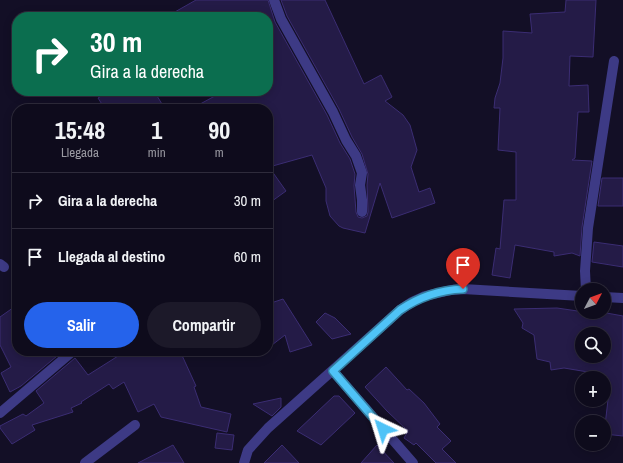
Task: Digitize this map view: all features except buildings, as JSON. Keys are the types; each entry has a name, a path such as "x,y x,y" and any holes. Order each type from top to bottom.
{"street":[{"path":"274,0 281,19 356,156 362,173 360,185 362,212"},
{"path":"586,283 588,228 614,61"},
{"path":"244,463 248,450 268,428 400,310 412,302 439,292 463,289 575,296"},
{"path":"611,297 623,298"},
{"path":"0,413 67,356"},
{"path":"333,371 413,463"},
{"path":"85,463 135,425"}],"route":[{"path":"383,429 333,371 400,310 412,302 439,292 463,289"}]}
